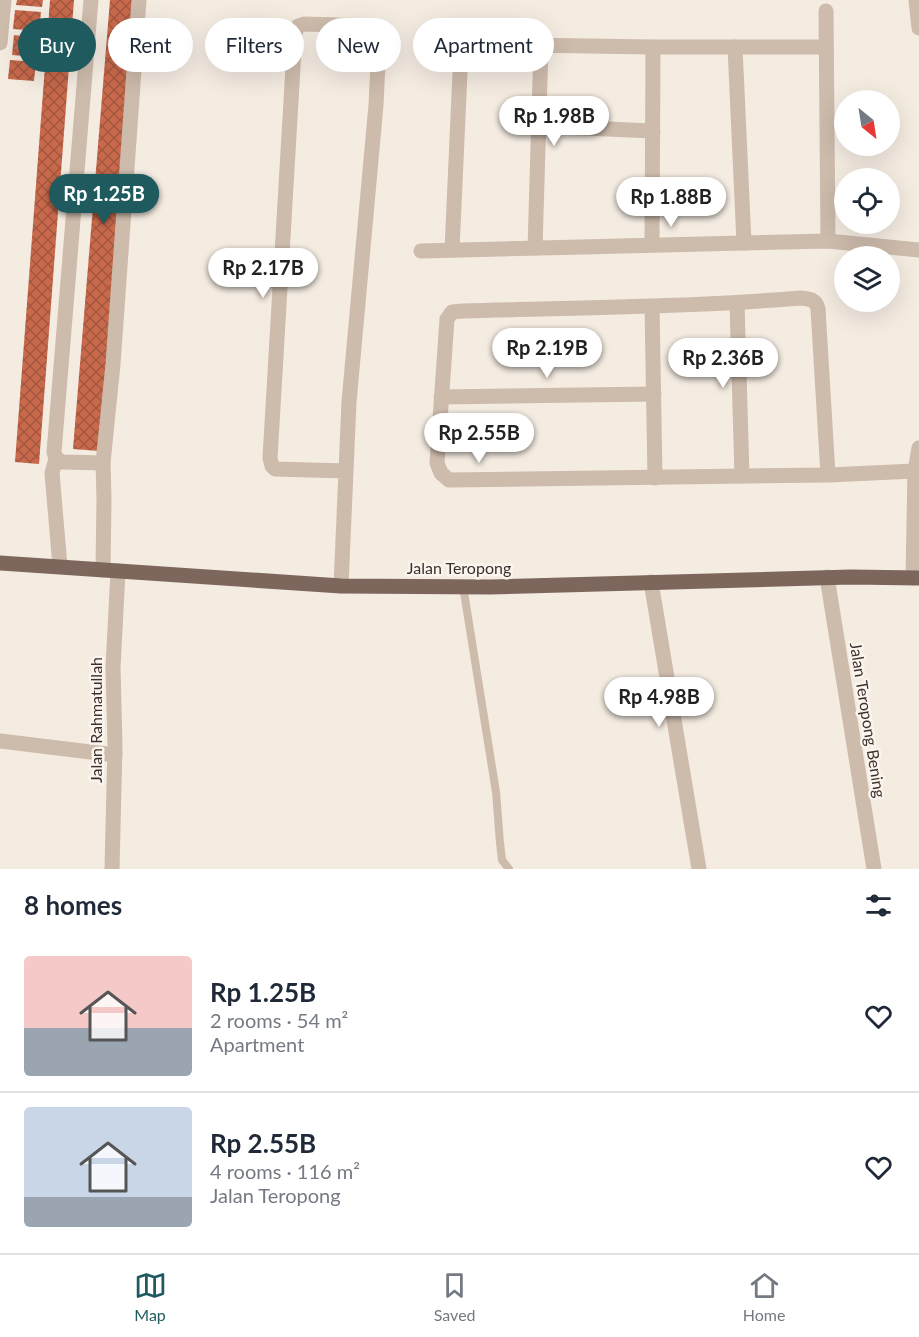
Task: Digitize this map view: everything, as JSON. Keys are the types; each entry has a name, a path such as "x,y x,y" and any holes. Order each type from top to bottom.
{"main road":[{"name":"Jalan Teropong","path":"0,563 340,586 916,578"}],"street":[{"path":"0,43 4,0"},
{"path":"60,566 52,473 56,459 54,452 91,0"},
{"name":"Jalan Rahmatullah","path":"112,869 115,755 110,571 103,464 113,364 139,0"},
{"path":"825,11 828,241"},
{"path":"340,586 346,471 349,402 380,42 377,31 371,26 304,24 298,26 295,33 270,458 275,469 346,471"},
{"path":"554,46 826,47"},
{"path":"652,244 653,47"},
{"path":"735,47 744,243"},
{"path":"452,250 460,72"},
{"path":"535,248 540,72"},
{"path":"538,126 653,131"},
{"path":"421,251 828,241 919,250"},
{"path":"828,475 817,304 811,299 452,312 447,319 437,463 441,473 449,480 828,475 915,471"},
{"path":"737,303 742,476"},
{"path":"652,306 655,478"},
{"path":"441,397 654,394"},
{"path":"916,578 915,471 919,448"},
{"path":"56,459 63,462 103,464"},
{"name":"Jalan Teropong Bening","path":"827,578 874,869"},
{"path":"651,582 699,869"},
{"path":"0,741 115,755"}],"lane":[{"path":"463,586 496,792 502,860 509,869"}],"building":[{"path":"17,0 43,0 42,7 16,5"},
{"path":"50,0 74,0 73,18 49,18"},
{"path":"110,0 136,0 135,18 109,18"},
{"path":"15,10 41,12 40,18 18,18 18,29 13,29"},
{"path":"108,24 108,72 130,72 99,451 73,449"},
{"path":"14,35 18,35 18,55 12,55"},
{"path":"10,60 18,61 18,72 35,72 34,81 8,79"},
{"path":"45,72 69,72 39,464 15,462"}]}
